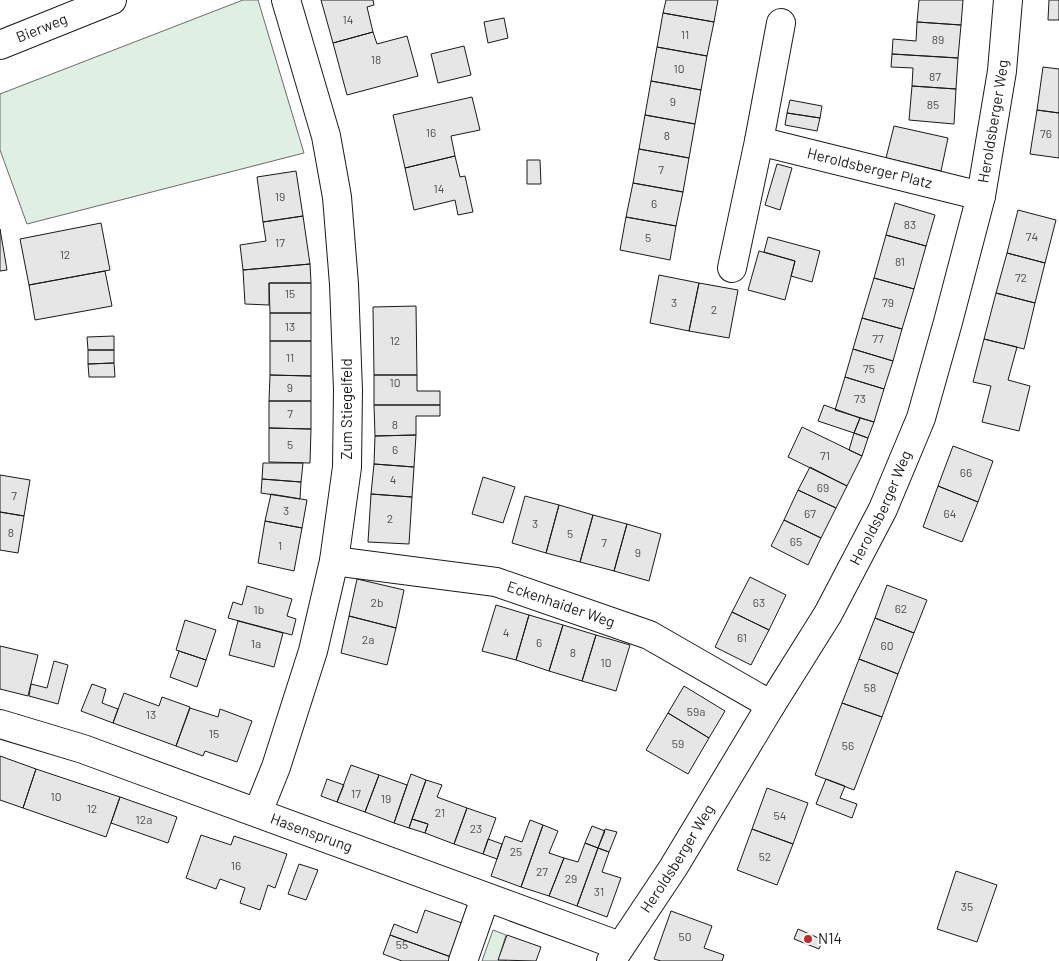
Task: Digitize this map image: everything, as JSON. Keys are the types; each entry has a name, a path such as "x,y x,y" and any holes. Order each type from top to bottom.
{"street":[{"name":"Bierweg","path":"0,45 112,0"},
{"name":"Zum Stiegelfeld","path":"258,812 276,767 312,651 334,561 347,467 348,390 342,240 338,196 326,136 286,0"},
{"name":"Heroldsberger Weg","path":"616,954 673,868 828,614 883,509 920,418 948,322 981,196 1002,71 1008,0"},
{"path":"732,268 781,24"},
{"name":"Heroldsberger Platz","path":"758,141 981,196"},
{"name":"Eckenhaider Weg","path":"334,561 496,582 649,635 771,705"},
{"name":"Hasensprung","path":"0,724 83,749 258,812 485,898 616,954"},
{"path":"463,961 485,898"}],"green space":[{"path":"243,0 258,0 304,153 27,224 0,150 0,94"},
{"path":"493,930 506,935 499,958 507,961 482,961"}],"building":[{"path":"321,0 373,0 374,5 367,7 373,32 333,43"},
{"path":"666,0 718,0 714,22 663,13"},
{"path":"919,0 963,0 961,25 917,22"},
{"path":"1049,0 1059,0 1059,20 1048,20"},
{"path":"663,13 714,22 707,56 657,47"},
{"path":"504,18 508,38 488,43 484,22"},
{"path":"917,22 961,25 958,58 892,54 893,39 916,41"},
{"path":"373,32 377,44 407,36 418,76 347,95 333,43"},
{"path":"464,46 471,75 438,83 431,54"},
{"path":"657,47 707,56 701,90 651,81"},
{"path":"892,54 958,58 956,89 912,86 913,68 891,67"},
{"path":"1043,67 1059,69 1059,113 1037,110"},
{"path":"651,81 701,90 695,124 645,115"},
{"path":"912,86 956,89 954,124 909,120"},
{"path":"472,97 480,130 451,136 455,156 405,168 393,115"},
{"path":"790,100 822,106 820,118 787,113"},
{"path":"1037,110 1059,113 1059,158 1030,154"},
{"path":"787,113 820,118 817,131 785,125"},
{"path":"645,115 695,124 689,158 639,149"},
{"path":"894,126 948,138 941,171 886,158"},
{"path":"639,149 689,158 683,192 633,183"},
{"path":"455,156 460,177 465,176 473,212 458,215 455,200 414,210 405,168"},
{"path":"527,160 540,160 541,184 527,184"},
{"path":"777,164 792,168 780,210 765,205"},
{"path":"296,171 303,216 263,222 257,177"},
{"path":"633,183 683,192 676,226 626,217"},
{"path":"895,203 935,215 926,246 886,235"},
{"path":"1018,210 1056,220 1045,263 1007,253"},
{"path":"303,216 310,264 243,270 240,245 266,241 263,222"},
{"path":"626,217 676,226 670,260 620,250"},
{"path":"101,223 110,270 29,285 20,239"},
{"path":"0,229 7,270 0,271"},
{"path":"886,235 926,246 914,289 874,278"},
{"path":"768,237 820,251 812,282 791,276 795,261 764,252"},
{"path":"759,251 795,261 785,300 748,290"},
{"path":"1007,253 1045,263 1035,303 996,293"},
{"path":"310,264 311,283 269,283 269,305 245,304 243,270"},
{"path":"105,271 112,306 35,320 29,285"},
{"path":"659,275 699,283 689,331 650,323"},
{"path":"874,278 914,289 902,329 862,318"},
{"path":"269,283 311,283 311,313 270,313"},
{"path":"699,283 738,290 729,338 689,331"},
{"path":"996,293 1035,303 1024,349 984,339"},
{"path":"416,306 417,375 374,375 373,307"},
{"path":"270,313 311,313 311,341 270,341"},
{"path":"862,318 902,329 893,361 853,349"},
{"path":"114,336 114,350 88,350 87,337"},
{"path":"984,339 1017,347 1008,380 1030,386 1019,431 982,422 991,386 973,382"},
{"path":"270,341 311,341 311,376 270,375"},
{"path":"853,349 893,361 884,389 845,377"},
{"path":"88,350 114,350 114,363 88,364"},
{"path":"114,363 115,377 89,377 88,364"},
{"path":"270,375 311,376 311,401 269,401"},
{"path":"374,375 417,375 417,391 440,391 440,405 374,405"},
{"path":"845,377 884,389 874,422 835,410"},
{"path":"269,401 311,401 311,429 269,428"},
{"path":"374,405 440,405 440,416 416,416 416,435 375,436"},
{"path":"824,405 860,418 854,433 818,421"},
{"path":"860,418 874,422 868,438 854,433"},
{"path":"802,427 862,456 847,486 788,457"},
{"path":"269,428 311,429 310,463 269,462"},
{"path":"854,433 868,438 862,456 849,450"},
{"path":"416,435 414,467 374,464 375,436"},
{"path":"953,446 993,461 978,502 938,486"},
{"path":"263,463 303,463 301,482 262,479"},
{"path":"374,464 414,467 412,497 371,494"},
{"path":"810,467 847,486 836,508 798,490"},
{"path":"0,475 30,480 24,516 0,512"},
{"path":"483,477 515,487 503,523 472,514"},
{"path":"262,479 301,482 300,499 261,493"},
{"path":"938,486 978,502 962,542 923,527"},
{"path":"798,490 836,508 821,538 784,520"},
{"path":"271,494 307,500 302,528 265,521"},
{"path":"371,494 412,497 409,544 368,542"},
{"path":"525,496 559,505 546,553 512,543"},
{"path":"559,505 593,515 580,562 546,553"},
{"path":"0,512 24,516 18,553 0,550"},
{"path":"593,515 627,524 614,571 580,562"},
{"path":"784,520 821,538 808,565 771,546"},
{"path":"265,521 302,528 294,571 258,563"},
{"path":"627,524 661,534 649,581 614,571"},
{"path":"750,577 786,595 769,630 732,612"},
{"path":"357,579 404,590 396,628 349,616"},
{"path":"887,585 927,600 914,633 875,618"},
{"path":"247,586 292,599 287,616 296,619 292,635 228,618 233,602 242,605"},
{"path":"496,605 529,615 516,660 482,651"},
{"path":"732,612 769,630 751,665 715,647"},
{"path":"529,615 563,625 549,671 516,660"},
{"path":"349,616 396,628 387,665 341,653"},
{"path":"875,618 914,633 898,674 859,659"},
{"path":"185,620 216,630 206,660 176,650"},
{"path":"238,621 283,633 274,667 229,655"},
{"path":"563,625 596,635 582,681 549,671"},
{"path":"596,635 630,645 616,691 582,681"},
{"path":"0,646 38,655 28,696 0,689"},
{"path":"179,651 206,660 197,687 170,677"},
{"path":"859,659 898,674 882,717 842,703"},
{"path":"54,661 68,665 58,704 29,696 31,684 47,688"},
{"path":"92,684 106,689 102,703 118,709 113,723 81,711"},
{"path":"684,686 725,711 709,738 668,713"},
{"path":"124,693 159,706 162,697 190,707 176,746 113,723"},
{"path":"842,703 882,717 854,790 815,775"},
{"path":"190,708 218,717 220,709 252,721 237,762 205,751 203,756 176,746"},
{"path":"668,713 709,738 688,774 646,750"},
{"path":"0,756 36,769 23,808 0,800"},
{"path":"351,765 379,775 365,812 337,802"},
{"path":"36,769 120,797 106,837 23,808"},
{"path":"411,774 426,780 409,828 394,823"},
{"path":"379,775 407,785 394,823 365,812"},
{"path":"327,779 344,785 337,802 321,796"},
{"path":"826,779 845,786 840,798 857,804 852,818 816,804"},
{"path":"426,780 442,785 437,797 467,808 454,844 425,833 428,824 412,819"},
{"path":"767,788 808,803 793,844 752,829"},
{"path":"120,797 177,817 168,843 111,823"},
{"path":"467,808 496,818 483,854 454,844"},
{"path":"412,819 428,824 425,833 409,828"},
{"path":"530,820 543,825 521,887 491,876 505,836 522,842"},
{"path":"543,825 558,831 549,853 564,858 549,896 521,887"},
{"path":"592,826 605,831 598,848 585,843"},
{"path":"605,829 617,832 609,852 598,848"},
{"path":"752,829 793,844 777,885 737,870"},
{"path":"201,835 231,845 234,836 287,854 275,888 268,885 260,910 240,903 245,888 220,879 216,889 186,878"},
{"path":"488,839 502,844 497,859 483,854"},
{"path":"585,843 598,848 577,906 549,896 564,858 578,862"},
{"path":"598,848 609,852 602,872 621,878 607,917 577,906"},
{"path":"299,864 318,870 306,900 288,894"},
{"path":"956,871 997,885 977,942 937,929"},
{"path":"425,910 462,923 451,957 390,935 394,924 417,933"},
{"path":"671,911 712,926 704,948 724,955 722,961 661,961 654,959"},
{"name":"N14","path":"798,929 823,940 819,949 794,939"},
{"path":"390,935 451,957 449,961 402,961 383,954"},
{"path":"507,935 541,947 536,961 498,960"}],"place":[{"name":"N14","path":"808,939"}]}
